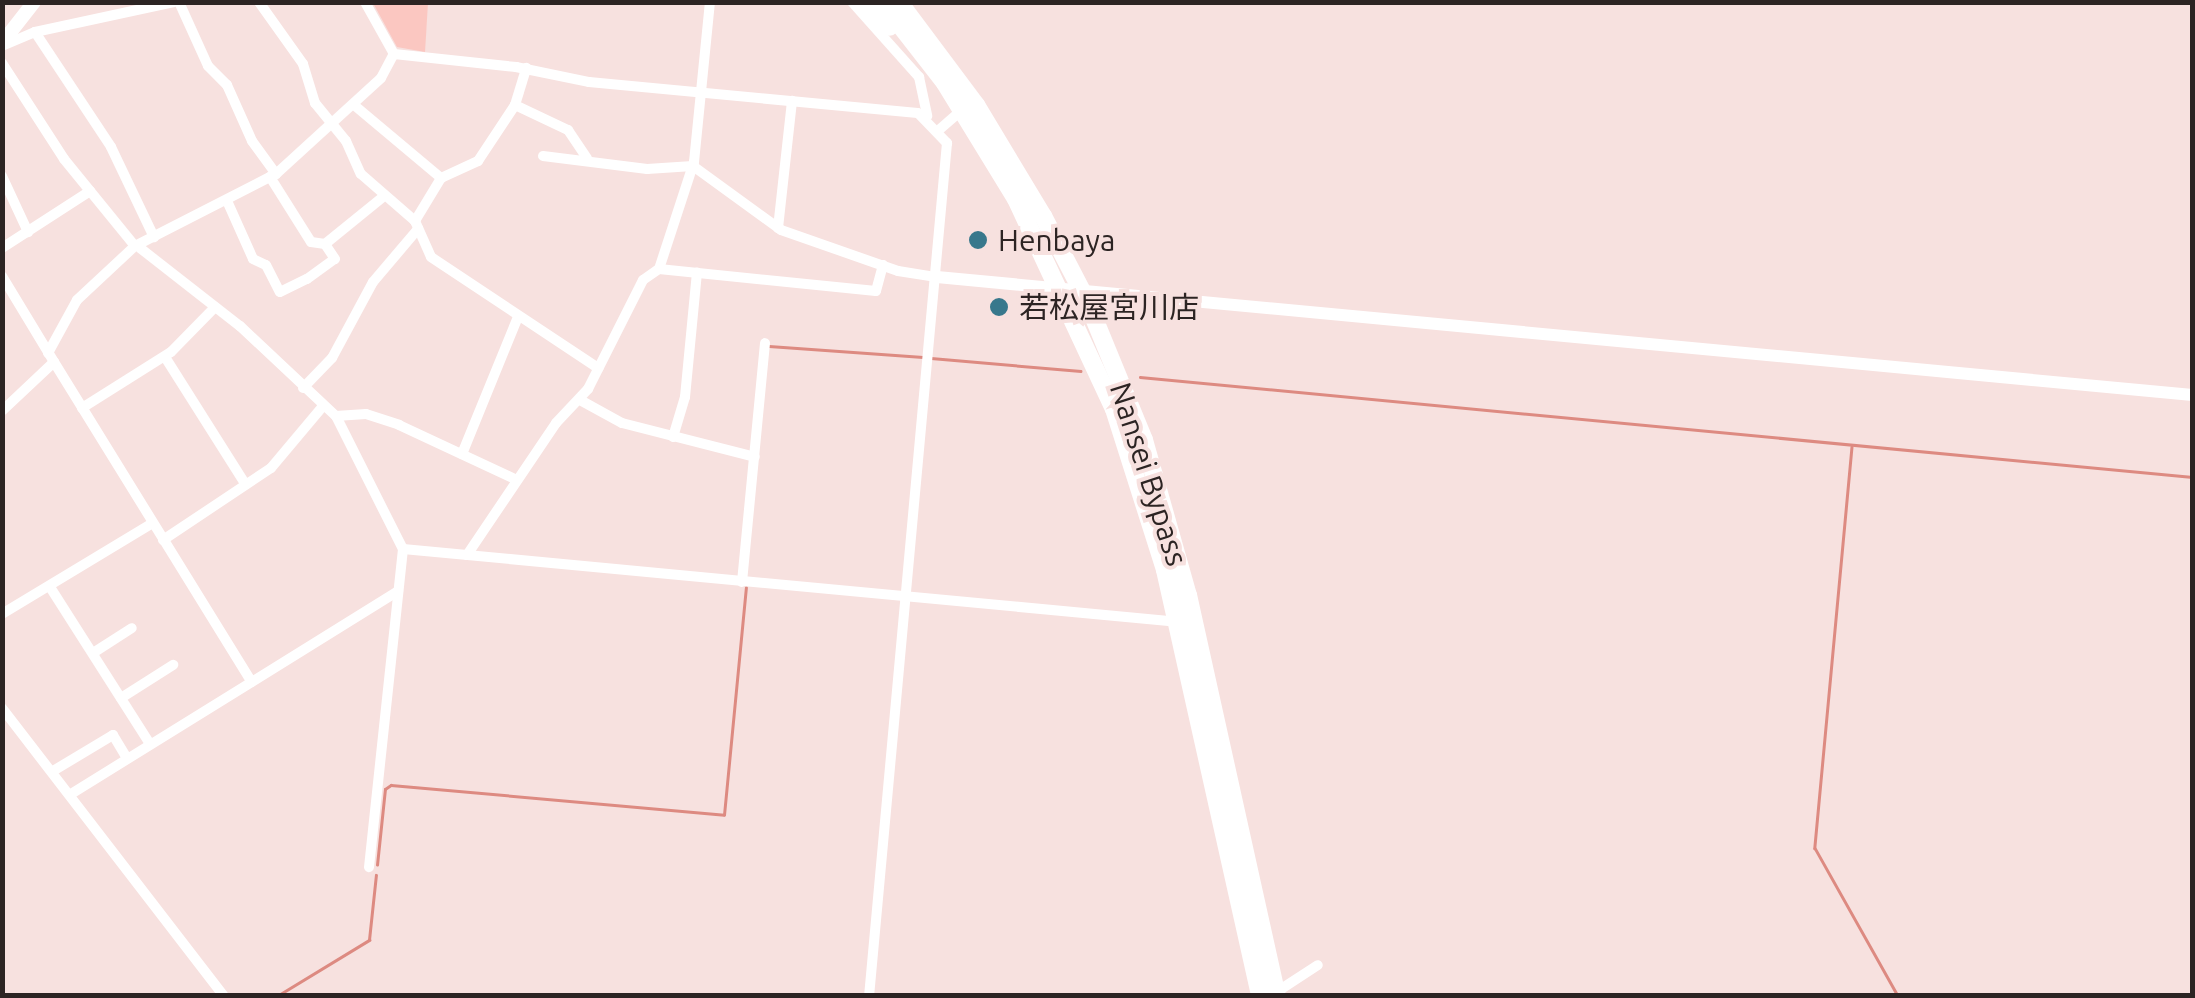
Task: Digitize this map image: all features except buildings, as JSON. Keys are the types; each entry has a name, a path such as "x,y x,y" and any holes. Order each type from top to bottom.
{"highway":[{"path":"865,2 968,106"},
{"name":"Nansei Bypass","path":"882,2 968,106 1062,290 1114,410 1156,535 1270,995"},
{"name":"Nansei Bypass","path":"898,2 968,106 1082,292 1144,440 1188,595 1270,995"},
{"path":"910,2 968,106"}],"main road":[{"path":"2,45 34,2"}],"street":[{"path":"2,45 36,32 176,2 208,66 227,85 252,141 311,242 325,244 384,196"},
{"path":"258,2 303,64 315,102 361,174 416,225 431,257 517,319 598,368"},
{"path":"365,2 394,54"},
{"path":"659,270 693,166 710,2"},
{"path":"852,2 920,77 927,116 940,129 948,154 869,996"},
{"path":"36,32 110,146 154,236"},
{"path":"394,54 526,68 588,82 927,116"},
{"path":"2,411 51,358 77,300 154,236 228,203 273,176 354,105 394,54"},
{"path":"2,63 90,191 137,247 215,307 336,416 403,549 370,867"},
{"path":"303,388 332,358 373,282 416,225 442,178 478,161 515,105 526,68"},
{"path":"778,228 792,101"},
{"path":"354,105 442,178"},
{"path":"515,105 573,134 587,158"},
{"path":"940,129 968,106"},
{"path":"543,156 587,158 647,170 693,166 778,228 884,265 937,277 2192,396"},
{"path":"2,176 28,232"},
{"path":"2,248 90,191"},
{"path":"228,203 253,259 266,265 280,292 335,259 325,244"},
{"path":"467,555 580,400 643,280 659,270 876,291 884,265"},
{"path":"673,436 684,398 697,273"},
{"path":"2,276 252,682"},
{"path":"82,408 165,357 215,307"},
{"path":"462,454 517,319"},
{"path":"745,582 766,344"},
{"path":"165,357 246,485"},
{"path":"580,400 609,418 755,457"},
{"path":"163,540 277,463 323,406"},
{"path":"336,416 366,414 518,480"},
{"path":"2,614 154,523"},
{"path":"403,549 1169,622"},
{"path":"50,587 150,744"},
{"path":"71,794 398,591"},
{"path":"93,652 132,628"},
{"path":"122,698 173,665"},
{"path":"2,708 224,996"},
{"path":"53,771 113,735 127,758"},
{"path":"1270,995 1318,965"}],"shaded area":[{"path":"373,3 428,3 425,52 397,47"}],"waterway":[{"path":"769,346 923,357"},
{"path":"931,358 1080,371"},
{"path":"1140,377 2192,477"},
{"path":"1852,447 1815,848 1898,996"},
{"path":"377,865 385,789 391,785 724,815 746,588"},
{"path":"277,996 369,940 376,875"}],"place":[{"name":"Henbaya","path":"978,240"},
{"name":"若松屋宮川店","path":"999,307"}]}
